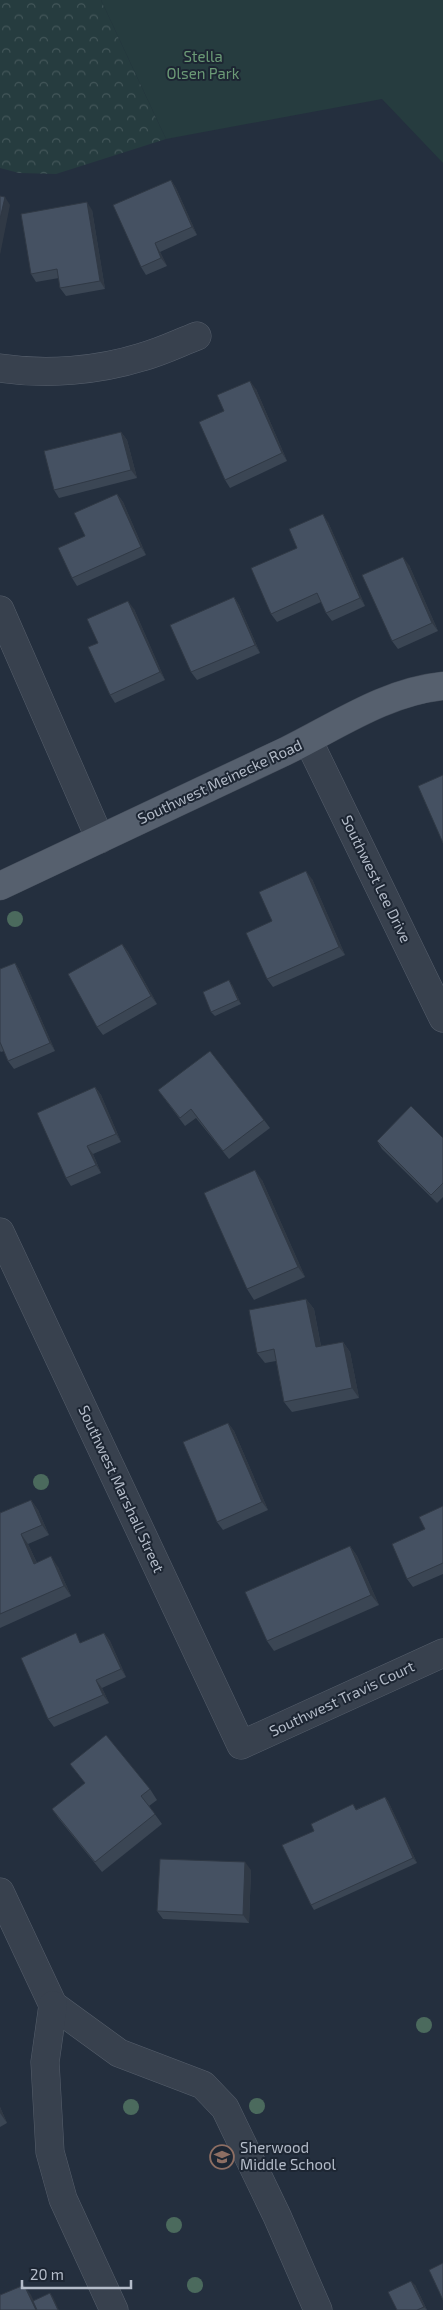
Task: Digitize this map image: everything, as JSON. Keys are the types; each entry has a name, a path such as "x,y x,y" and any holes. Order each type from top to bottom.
{"main road":[{"name":"Southwest Meinecke Road","path":"0,886 308,740 368,707 412,692 443,686"}],"street":[{"path":"0,368 31,373 89,368 142,358 197,336"},
{"path":"0,610 100,839"},
{"name":"Southwest Lee Drive","path":"308,740 443,1018"},
{"name":"Southwest Marshall Street","path":"0,1232 242,1746"},
{"name":"Southwest Travis Court","path":"242,1746 443,1653"},
{"path":"0,1892 53,2005 118,2054 203,2085 226,2108 277,2216 318,2310"},
{"path":"53,2005 45,2062 50,2152 63,2199 114,2310"}],"green space":[{"path":"0,0 101,0 166,139 56,174 19,173 0,168"},
{"name":"Stella Olsen Park","path":"101,0 443,0 443,163 382,99 166,139"}],"building":[{"path":"171,180 192,227 155,243 161,258 141,267 113,205"},
{"path":"0,196 5,197 0,219"},
{"path":"87,202 100,281 60,288 57,269 31,274 21,214"},
{"path":"250,381 282,453 225,480 199,422 224,411 217,395"},
{"path":"121,432 131,470 54,490 44,451"},
{"path":"117,494 141,547 72,578 58,548 85,536 74,513"},
{"path":"323,514 360,598 326,613 317,593 271,614 251,568 297,548 289,529"},
{"path":"403,557 432,623 392,641 362,575"},
{"path":"234,597 255,645 191,672 170,625"},
{"path":"128,601 160,672 110,695 88,647 98,643 87,619"},
{"path":"443,775 443,843 418,786"},
{"path":"306,871 339,947 267,979 246,933 272,921 259,892"},
{"path":"122,944 151,996 97,1027 68,974"},
{"path":"15,963 50,1043 8,1061 0,1042 0,969"},
{"path":"229,980 238,1000 211,1012 203,992"},
{"path":"210,1051 264,1120 223,1151 191,1109 180,1118 158,1090"},
{"path":"95,1087 116,1134 87,1146 96,1165 66,1178 37,1113"},
{"path":"411,1106 443,1138 443,1183 431,1195 377,1141"},
{"path":"255,1170 298,1267 247,1289 204,1193"},
{"path":"306,1299 316,1347 343,1342 352,1388 284,1402 274,1349 257,1353 249,1310"},
{"path":"228,1423 262,1502 217,1522 183,1442"},
{"path":"31,1500 42,1525 21,1534 34,1564 51,1556 64,1586 0,1614 0,1513"},
{"path":"443,1506 443,1563 407,1579 392,1544 425,1529 419,1517"},
{"path":"350,1546 371,1595 267,1641 245,1592"},
{"path":"76,1633 80,1643 104,1633 121,1669 96,1680 103,1695 48,1719 21,1658"},
{"path":"106,1735 150,1789 141,1796 155,1814 95,1862 52,1809 85,1783 70,1764"},
{"path":"385,1797 413,1858 311,1905 282,1845 314,1831 311,1824 353,1804 356,1810"},
{"path":"160,1859 245,1862 243,1915 157,1911"},
{"path":"443,2263 443,2300 429,2270"},
{"path":"411,2281 424,2307 417,2310 397,2310 388,2292"},
{"path":"24,2285 36,2310 0,2310 0,2295"},
{"path":"50,2293 58,2310 37,2310 33,2301"}],"place":[{"name":"Sherwood Middle School","path":"222,2157"}]}
